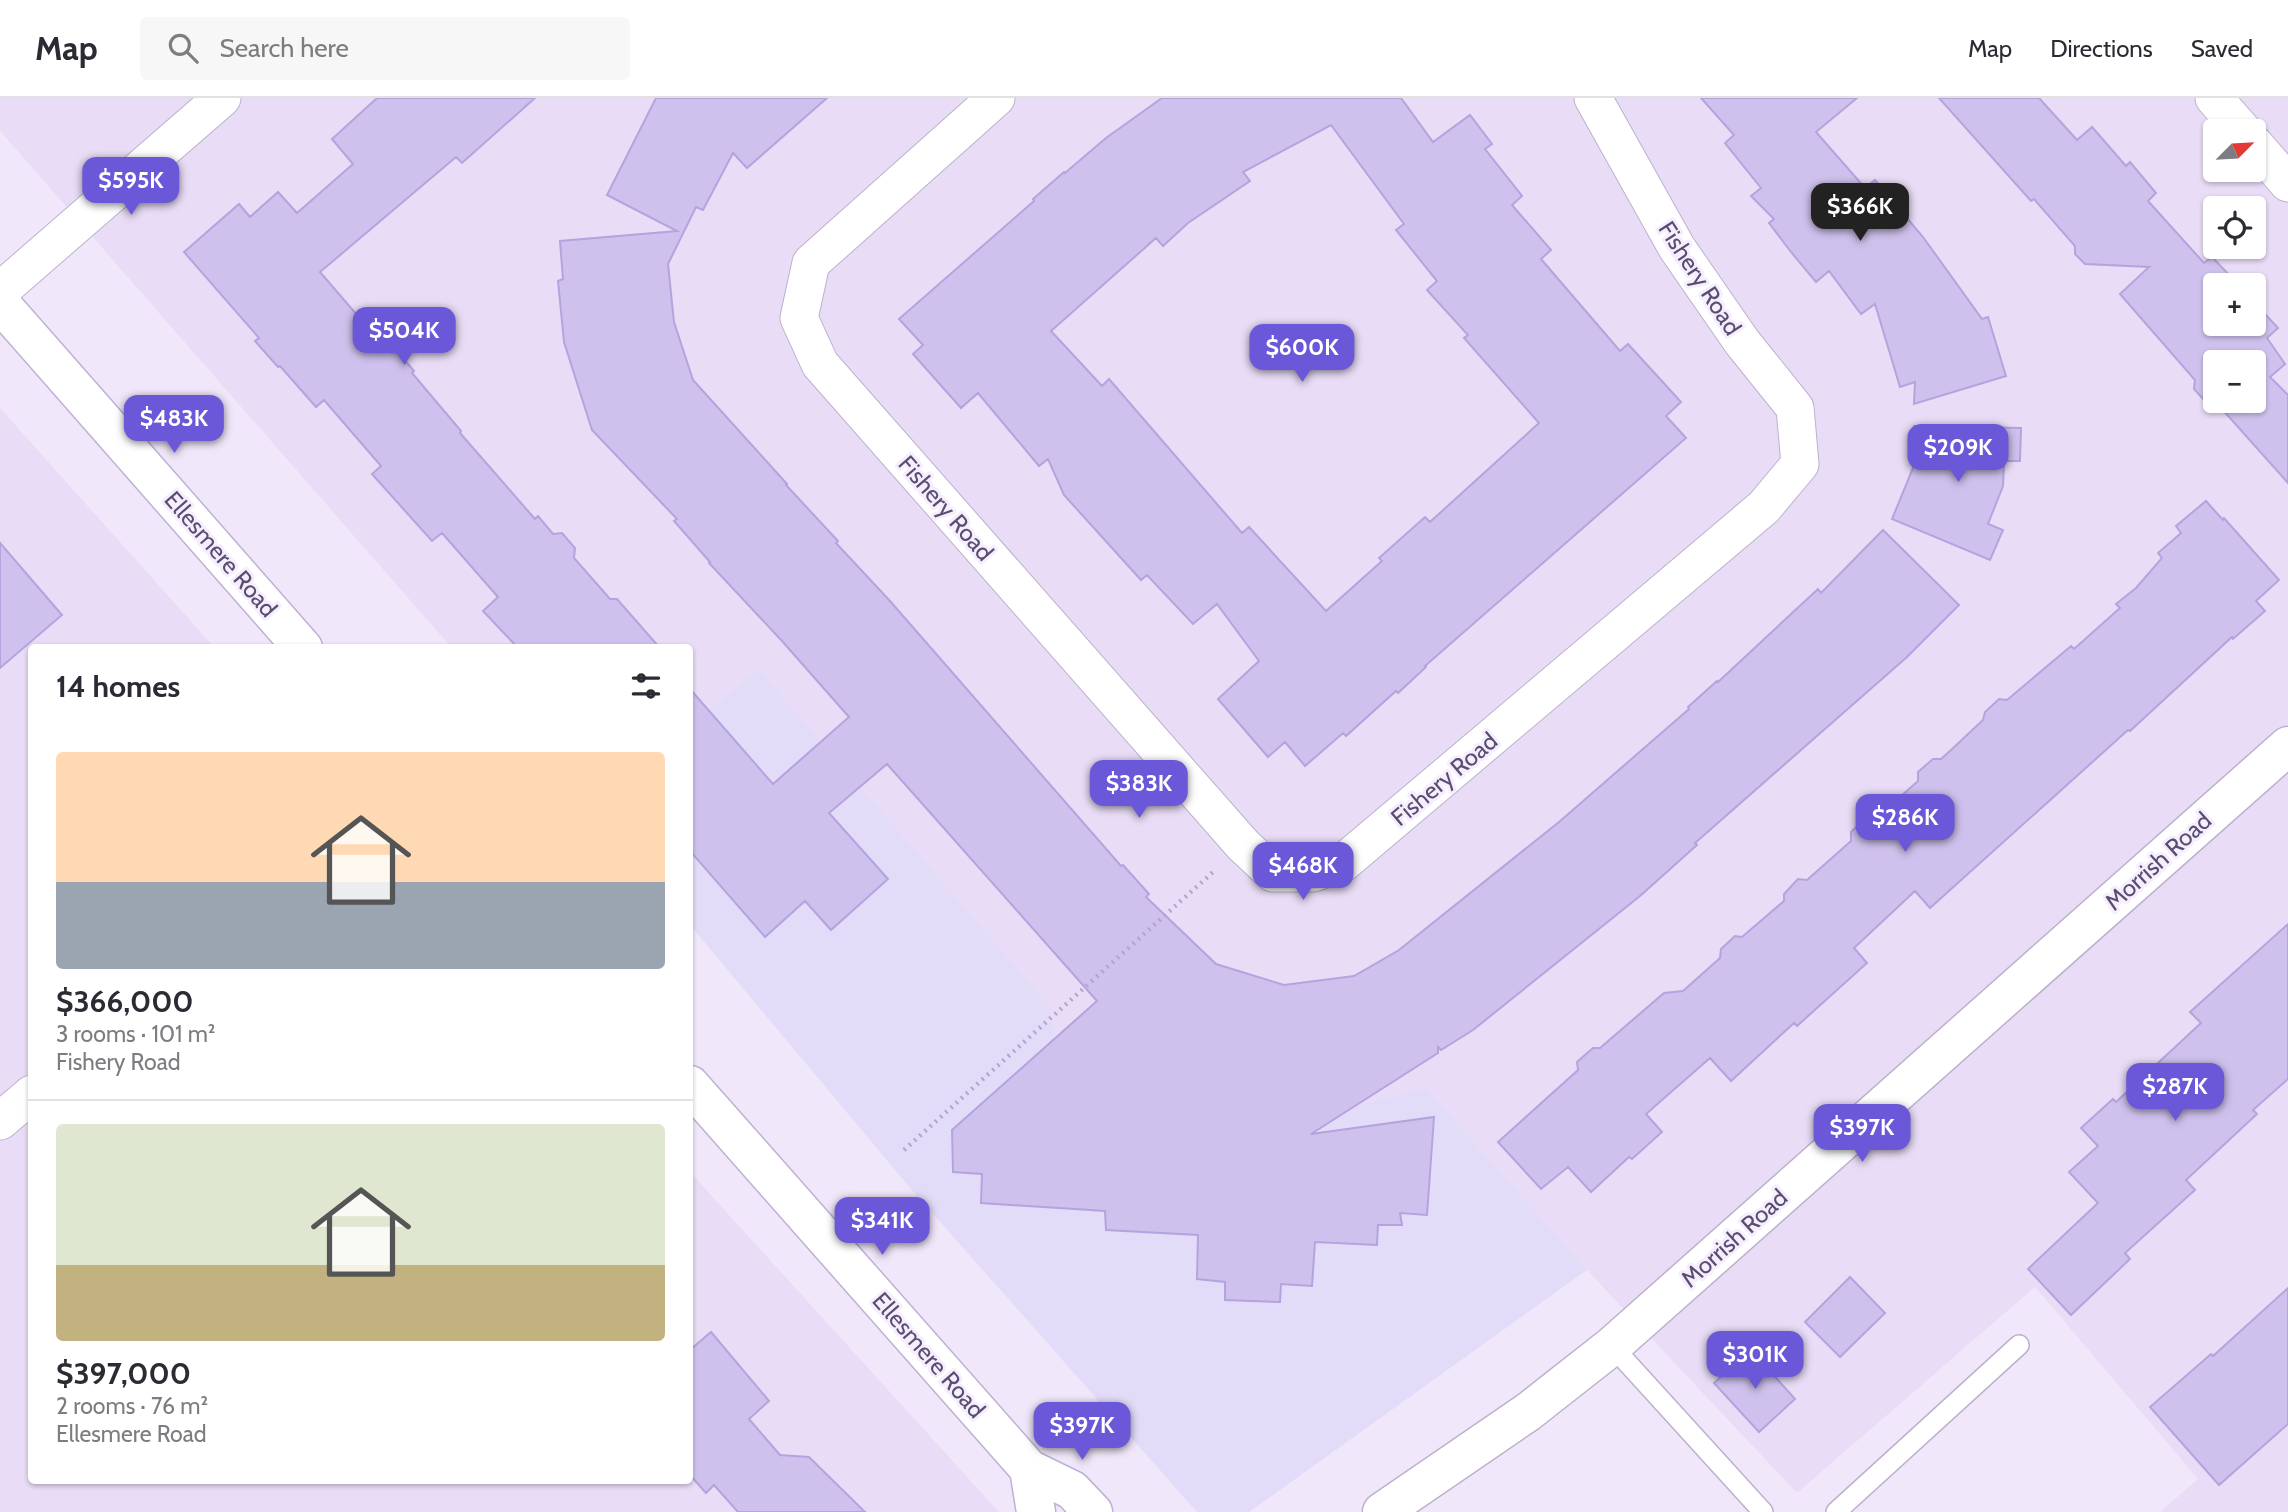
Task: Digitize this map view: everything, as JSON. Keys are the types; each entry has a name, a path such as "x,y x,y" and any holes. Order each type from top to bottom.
{"street":[{"path":"0,291 222,98"},
{"name":"Fishery Road","path":"996,98 811,263 799,317 820,363 1242,845 1273,873 1313,873 1343,863 1764,507 1800,464 1796,408 1742,342 1677,248 1593,98"},
{"path":"2214,98 2232,119"},
{"path":"2266,158 2288,183"},
{"name":"Ellesmere Road","path":"0,303 299,644"},
{"name":"Morrish Road","path":"1382,1512 1528,1412 1612,1346 2288,746"},
{"name":"Ellesmere Road","path":"693,1088 1029,1469 1072,1490 1093,1512"},
{"path":"0,1121 28,1097"},
{"path":"1029,1469 1036,1512"}],"lane":[{"path":"1836,1512 2019,1345"},
{"path":"1612,1346 1763,1512"}],"path":[{"path":"904,1150 1242,845"}],"shaded area":[{"path":"0,98 2288,98 2288,1512 2160,1512 2198,1479 2035,1287 1797,1493 1587,1270 1426,1088 1311,1116 1055,1053 759,671 693,723 693,644 448,644 0,131"},
{"path":"0,408 211,644 28,644 28,1484 693,1484 693,1175 999,1512 0,1512"},
{"path":"759,670 1050,1007 1055,1053 1311,1116 1426,1088 1587,1270 1249,1512 1197,1512 911,1189 693,929 693,723"}],"building":[{"path":"377,98 535,98 462,163 456,157 320,272 363,322 368,318 414,371 412,373 460,433 535,519 538,516 553,534 562,533 575,548 574,558 610,599 617,599 656,644 514,644 483,611 498,597 442,533 432,541 372,474 381,466 324,400 316,407 280,366 278,367 255,341 259,338 184,252 239,204 250,217 278,192 297,213 353,164 332,139"},
{"path":"656,98 827,98 747,168 733,153 703,210 696,207 668,264 674,322 693,380 838,541 836,543 890,601 1121,866 1123,865 1149,894 1146,897 1216,964 1284,985 1354,976 1399,950 1559,822 1689,709 1688,707 1818,589 1821,593 1883,530 1959,605 1907,657 1695,843 1697,845 1640,896 1473,1030 1441,1050 1438,1047 1438,1053 1311,1134 1434,1117 1427,1215 1400,1213 1402,1225 1378,1225 1377,1245 1315,1242 1312,1286 1281,1284 1280,1302 1225,1300 1225,1282 1197,1279 1198,1235 1106,1230 1105,1211 981,1203 982,1174 953,1172 952,1130 1097,1001 887,764 829,813 888,879 831,930 805,901 765,937 693,854 693,692 773,784 849,717 709,563 674,521 677,519 592,430 564,342 558,281 563,279 560,241 677,231 607,195"},
{"path":"1162,98 1401,98 1433,142 1470,115 1492,144 1485,149 1522,196 1512,205 1551,250 1541,259 1620,351 1628,344 1681,402 1666,416 1686,438 1425,666 1398,693 1396,691 1346,736 1343,733 1305,766 1285,742 1268,757 1218,699 1259,661 1217,604 1193,624 1147,575 1141,580 1064,495 1048,459 1039,466 978,393 961,408 913,354 923,345 899,319 1034,201 1033,199 1106,138","holes":["1331,125 1404,224 1396,230 1437,281 1427,290 1468,335 1464,338 1539,423 1430,522 1425,517 1379,558 1382,561 1326,611 1249,527 1242,533 1109,379 1102,386 1051,331 1156,238 1163,246 1188,223 1250,181 1243,172"]},
{"path":"1701,98 1857,98 1816,132 1865,188 1875,180 1923,237 1982,319 1988,317 2006,376 1914,404 1915,382 1900,387 1875,304 1861,314 1829,271 1816,282 1769,223 1774,219 1751,196 1761,188 1725,143 1734,135"},
{"path":"1939,98 2039,98 2077,140 2092,127 2126,166 2130,162 2156,193 2148,201 2204,263 2214,259 2227,273 2203,273 2203,336 2266,336 2266,315 2278,328 2267,338 2285,364 2270,377 2288,395 2288,483 2226,413 2266,413 2266,350 2203,350 2203,399 2194,389 2195,380 2120,294 2149,267 2085,264 2075,254 2075,246 2034,199 2031,201"},
{"path":"1914,426 2021,428 2020,461 2004,461 2003,486 1988,524 2003,530 1990,560 1892,519 1913,468"},
{"path":"2206,501 2279,580 2256,601 2265,611 2233,639 2232,637 1930,908 1915,891 1854,948 1867,963 1797,1026 1794,1023 1731,1081 1710,1058 1646,1114 1662,1132 1632,1159 1629,1157 1591,1192 1568,1167 1541,1189 1498,1142 1578,1070 1577,1062 1593,1048 1600,1048 1664,993 1683,991 1720,958 1721,949 1735,936 1742,937 1784,901 1784,894 1798,879 1807,880 1851,841 1851,832 1866,818 1874,820 1918,781 1918,772 1933,759 1941,759 1951,750 1983,720 1985,712 1999,699 2007,700 2071,646 2074,649 2120,608 2116,604 2136,588 2162,558 2158,553 2181,533 2176,526"},
{"path":"0,543 62,615 0,668"},
{"path":"2288,924 2288,1079 2253,1110 2257,1114 2186,1180 2195,1190 2125,1253 2130,1259 2071,1315 2028,1269 2098,1203 2069,1172 2098,1146 2081,1128 2113,1099 2116,1102 2201,1023 2190,1012"},
{"path":"1850,1277 1885,1313 1840,1357 1805,1322"},
{"path":"2288,1288 2288,1424 2219,1485 2150,1407 2211,1354 2213,1356"},
{"path":"711,1332 769,1401 749,1419 780,1455 809,1457 865,1512 738,1512 714,1485 706,1493 693,1478 693,1347"},
{"path":"1751,1350 1795,1399 1759,1432 1714,1383"}]}
